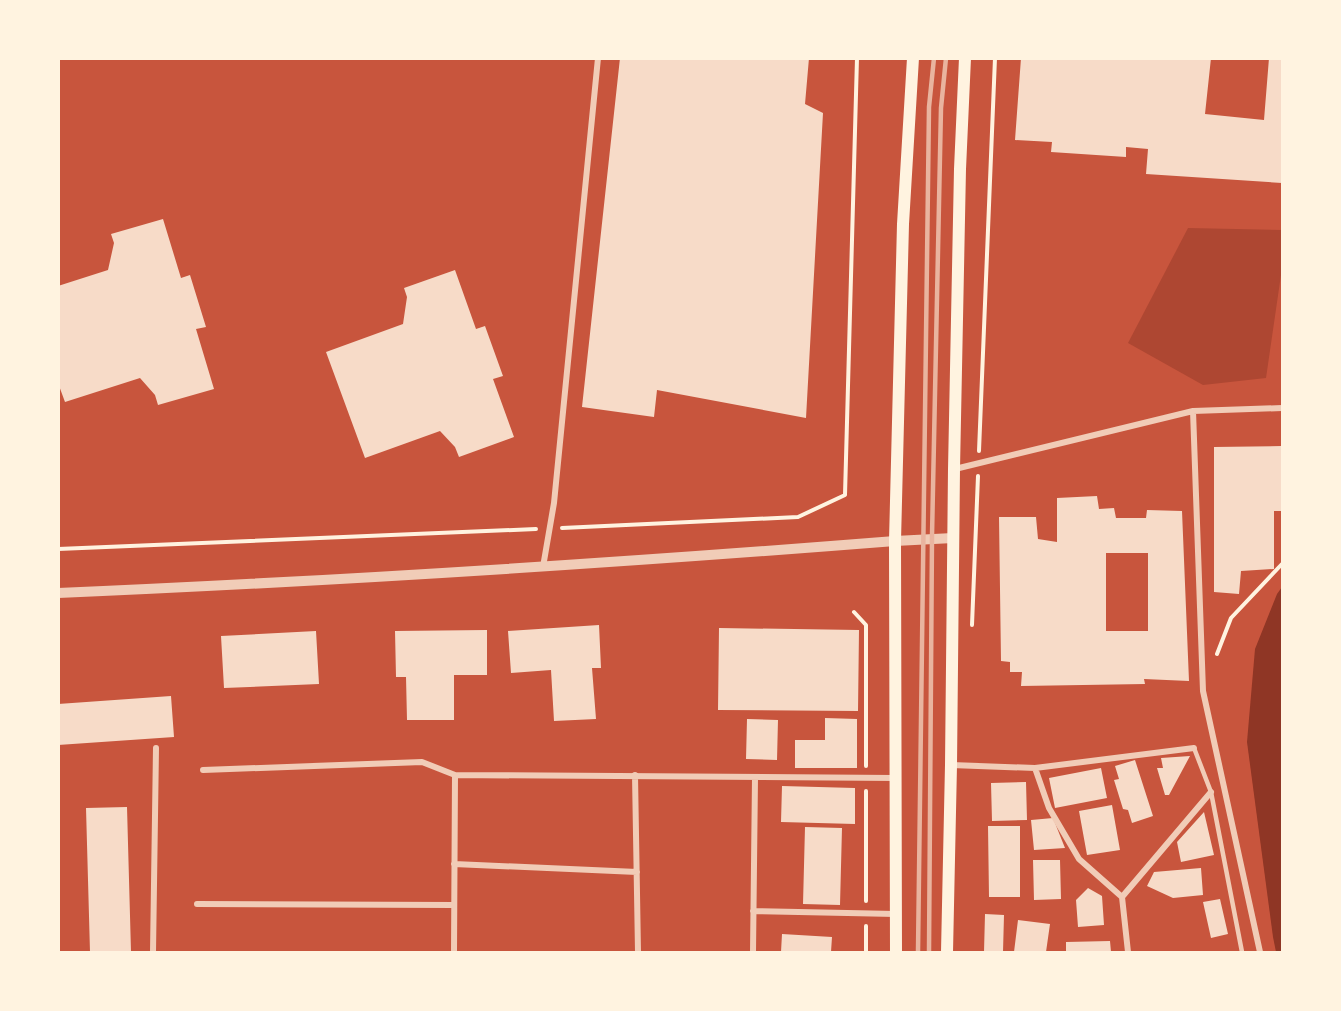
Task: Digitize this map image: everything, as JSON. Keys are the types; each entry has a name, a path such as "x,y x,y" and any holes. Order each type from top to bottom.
{"main road":[{"path":"896,952 895,541 903,224 914,58"},
{"path":"947,952 960,169 965,58"}],"street":[{"path":"543,567 554,503 598,58"},
{"path":"954,469 1193,411 1282,408"},
{"path":"1193,411 1203,691 1260,952"},
{"path":"58,593 225,586 543,567 953,538"},
{"path":"153,952 156,748"},
{"path":"951,765 1035,768 1194,748"},
{"path":"203,770 422,762 455,775 896,778"},
{"path":"1035,768 1049,808 1079,859 1122,897 1128,952"},
{"path":"454,952 455,775"},
{"path":"635,776 638,952"},
{"path":"753,952 755,778"},
{"path":"1122,897 1211,792"},
{"path":"454,864 637,872"},
{"path":"197,904 454,905"},
{"path":"753,911 896,914"}],"lane":[{"path":"1194,748 1211,792 1242,952"}],"path":[{"path":"58,549 798,518 845,495 857,58"},
{"path":"972,631 995,58"},
{"path":"1215,660 1231,618 1282,564"}],"shaded area":[{"path":"1188,228 1282,230 1282,268 1266,378 1203,385 1128,343"},
{"path":"1282,587 1282,952 1276,952 1247,742 1255,649"}],"building":[{"path":"620,58 809,58 805,104 823,113 806,418 657,390 654,417 582,407"},
{"path":"1021,58 1211,58 1205,114 1264,120 1269,58 1282,58 1282,183 1146,174 1148,149 1126,147 1126,157 1051,152 1052,142 1015,140"},
{"path":"163,219 181,278 190,275 206,327 196,329 214,389 158,405 155,395 140,378 65,402 58,383 58,286 108,270 114,243 111,234"},
{"path":"455,270 476,329 485,326 503,376 493,379 514,437 459,457 455,447 440,431 365,458 326,352 403,324 407,297 404,288"},
{"path":"1282,446 1282,511 1274,511 1274,569 1241,571 1239,594 1214,592 1214,447"},
{"path":"1097,496 1099,509 1114,508 1116,518 1146,518 1147,510 1182,511 1189,681 1144,679 1145,684 1021,686 1022,672 1010,672 1010,662 1001,661 999,517 1036,517 1038,539 1057,542 1057,498","holes":["1106,553 1148,553 1148,631 1106,631"]},
{"path":"599,625 601,668 592,668 596,719 554,721 551,670 511,673 508,631"},
{"path":"719,628 859,630 858,711 718,710"},
{"path":"487,630 487,675 454,675 454,720 407,720 406,677 396,677 395,631"},
{"path":"316,631 319,684 224,688 221,636"},
{"path":"171,696 174,737 58,745 58,704"},
{"path":"825,718 857,719 857,768 795,768 795,740 825,740"},
{"path":"747,719 778,720 777,760 746,759"},
{"path":"1190,756 1169,795 1165,795 1157,768 1163,768 1161,758"},
{"path":"1135,760 1153,816 1132,823 1128,810 1123,809 1114,780 1119,779 1115,766"},
{"path":"1101,768 1107,798 1055,808 1049,778"},
{"path":"1026,782 1027,820 992,821 991,783"},
{"path":"782,786 855,788 855,824 781,822"},
{"path":"1112,805 1120,850 1087,855 1079,811"},
{"path":"127,807 131,952 90,952 86,808"},
{"path":"1204,812 1214,855 1181,862 1177,842"},
{"path":"1053,818 1065,848 1034,850 1031,820"},
{"path":"988,826 1020,826 1020,897 989,897"},
{"path":"805,827 842,828 840,905 803,904"},
{"path":"1033,860 1060,860 1061,899 1034,900"},
{"path":"1201,868 1203,895 1173,898 1147,886 1154,872"},
{"path":"1088,888 1102,896 1104,925 1078,927 1076,900"},
{"path":"1220,899 1228,934 1211,938 1203,902"},
{"path":"985,914 1004,915 1003,952 984,952"},
{"path":"1018,920 1050,924 1046,952 1014,952"},
{"path":"782,934 832,937 831,952 781,952"},
{"path":"1110,941 1111,952 1066,952 1066,942"}],"railway":[{"path":"918,952 929,107 934,58"},
{"path":"929,952 932,536 941,108 946,58"}]}
